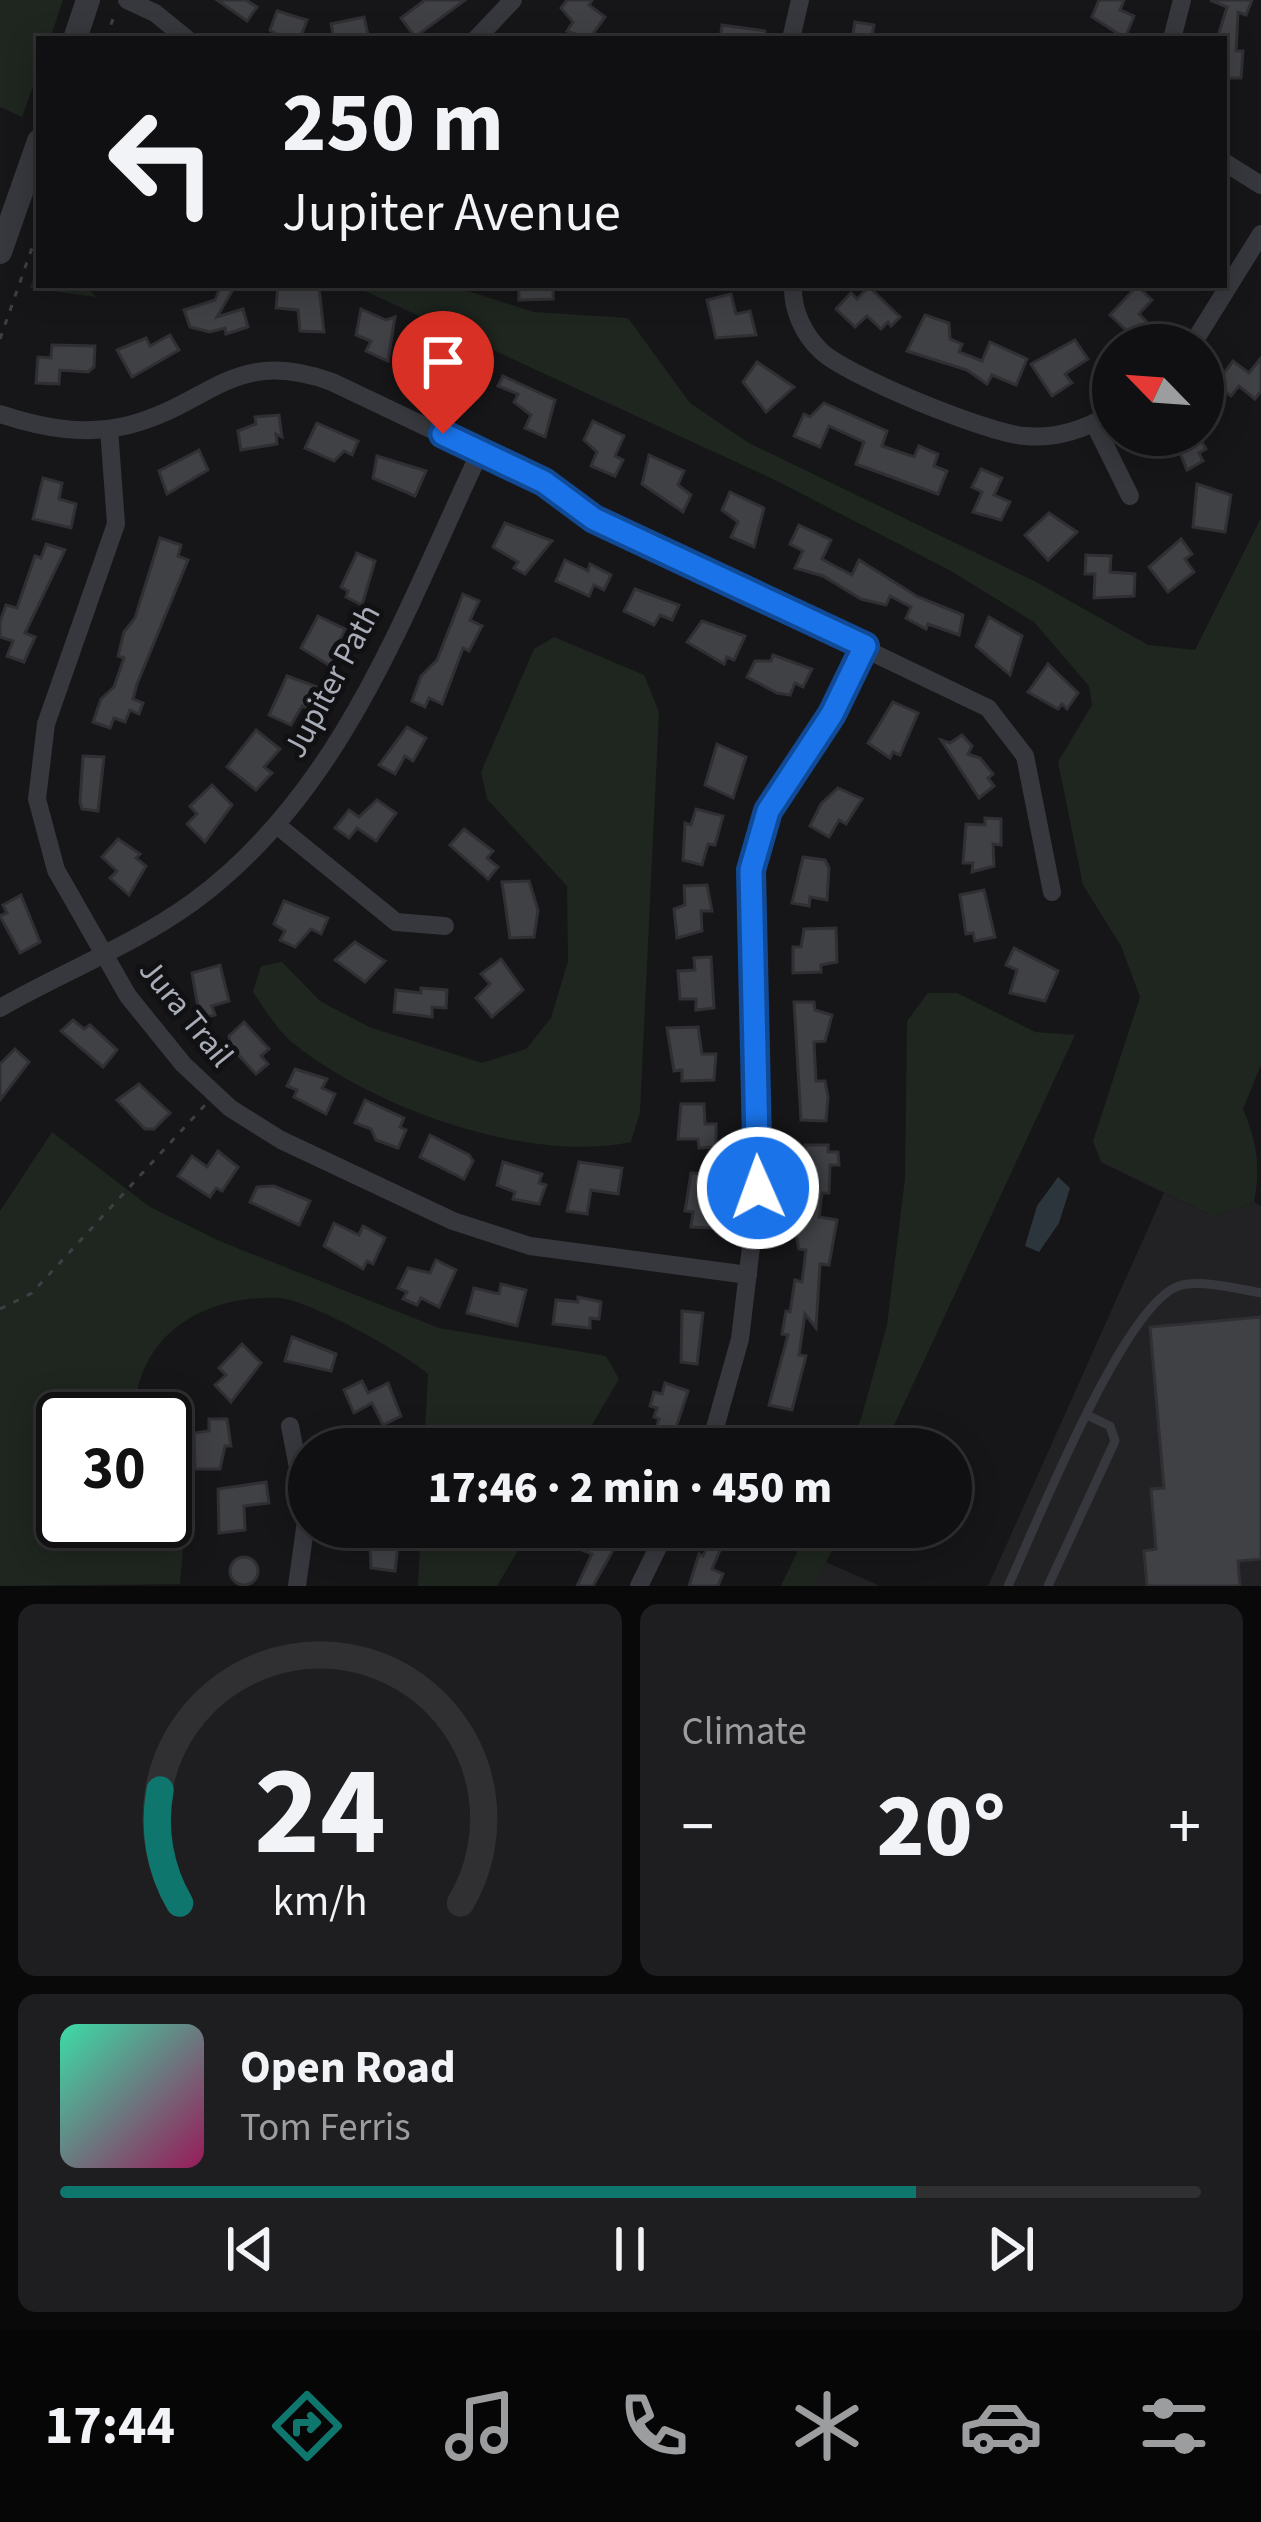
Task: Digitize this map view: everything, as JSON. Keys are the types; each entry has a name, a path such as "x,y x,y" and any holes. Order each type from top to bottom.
{"street":[{"path":"76,36 88,0"},
{"path":"123,0 155,13 183,36"},
{"path":"479,36 513,0"},
{"path":"792,36 800,0"},
{"path":"1173,36 1182,0"},
{"path":"0,252 36,150"},
{"path":"1227,164 1261,184"},
{"path":"1205,324 1261,234"},
{"path":"793,288 795,308 809,338 847,368 1012,435 1054,436 1092,424"},
{"path":"0,414 57,429 109,429 153,417 218,382 273,370 332,382 544,482 594,519 974,698 1009,730 1030,770 1052,892"},
{"name":"Jura Trail","path":"109,429 116,524 46,724 36,781 49,853 103,957 156,1032 214,1095 281,1140 503,1240 748,1275"},
{"name":"Jupiter Path","path":"0,1007 103,957 194,901 278,826 354,717 480,452"},
{"path":"1110,456 1130,496"},
{"path":"716,1428 734,1372 758,1188 751,870 768,811 832,714 865,646"},
{"path":"278,826 396,922 446,926"},
{"path":"290,1426 307,1514 297,1586"},
{"path":"639,1586 658,1548"}],"lane":[{"path":"1008,1586 1112,1363 1149,1306 1180,1285 1261,1293"},
{"path":"1048,1586 1115,1441 1110,1426 1089,1416"}],"path":[{"path":"107,36 123,0"},
{"path":"0,339 36,237"},
{"path":"0,1309 32,1293 214,1095"}],"shaded area":[{"path":"0,0 63,0 51,36 36,36 36,77 22,117 0,107"},
{"path":"36,271 36,288 88,288 96,297 30,288"},
{"path":"359,288 458,288 534,312 628,318 690,403 749,443 1036,582 1148,645 1195,650 1261,518 1261,1065 1243,1109 1256,1155 1254,1202 1214,1217 1101,1162 1093,1141 1140,997 1121,946 1083,885 1058,762 1092,705 1089,686 1034,622 951,571 775,480"},
{"path":"554,637 644,675 659,712 640,1112 631,1142 590,1147 500,1137 408,1109 326,1067 293,1043 253,992 261,966 282,962 320,1001 369,1027 482,1063 526,1049 551,1018 568,961 567,886 487,799 481,772 534,649"},
{"path":"928,993 957,993 1035,1032 1075,1035 893,1428 857,1428 887,1325 905,1179 907,1021"},
{"path":"52,1132 150,1207 222,1242 439,1328 606,1356 619,1379 590,1428 425,1428 428,1374 416,1365 356,1329 293,1301 251,1299 224,1304 199,1313 159,1344 137,1392 36,1392 36,1548 183,1548 180,1584 0,1586 0,1211"},
{"path":"1058,1177 1070,1188 1059,1223 1039,1252 1025,1246 1037,1206"},
{"path":"1164,1193 1214,1217 1254,1202 1261,1206 1261,1586 988,1586"},
{"path":"420,1548 520,1548 497,1586 418,1586"},
{"path":"799,1548 833,1548 814,1586 781,1586"},
{"path":"826,1562 880,1586 814,1586"}],"building":[{"path":"217,0 246,0 257,7 247,21"},
{"path":"425,0 465,0 416,36 401,18"},
{"path":"567,0 592,0 589,5 605,17 591,36 581,36 567,31 573,22 561,8"},
{"path":"1099,0 1124,0 1120,10 1134,16 1126,36 1092,17"},
{"path":"1210,0 1252,0 1246,15 1238,12 1236,51 1243,51 1241,78 1227,78 1227,36 1218,36 1227,7"},
{"path":"277,11 307,20 301,36 280,36 270,30"},
{"path":"364,17 368,36 333,36 331,24"},
{"path":"855,22 874,25 872,36 853,36"},
{"path":"722,25 765,31 765,36 720,36"},
{"path":"220,288 232,291 217,317 243,309 248,327 226,334 225,328 210,332 190,327 184,310 215,300"},
{"path":"278,288 319,288 324,332 300,331 298,310 276,308"},
{"path":"519,288 553,288 553,299 519,300"},
{"path":"870,288 900,317 881,329 867,316 855,327 836,309 851,293 857,299"},
{"path":"1139,288 1152,300 1139,314 1149,324 1120,324 1110,315"},
{"path":"731,294 736,314 750,311 756,335 716,338 707,300"},
{"path":"361,309 386,320 395,317 388,361 366,351 371,341 356,335"},
{"path":"925,315 949,323 950,339 962,344 959,352 982,361 990,342 1027,359 1016,385 992,375 987,384 967,370 907,351"},
{"path":"170,335 179,350 132,377 117,350 146,338 150,346"},
{"path":"1075,340 1088,359 1065,374 1072,383 1052,396 1031,364"},
{"path":"52,345 95,346 94,367 88,372 60,370 59,384 36,383 38,357 51,358"},
{"path":"440,352 474,368 469,380 476,383 469,399 429,375"},
{"path":"1261,358 1261,391 1255,399 1239,386 1231,396 1224,390 1224,373 1233,361 1249,373"},
{"path":"757,362 794,387 766,412 743,382"},
{"path":"503,376 555,400 545,437 525,428 531,415 514,402 518,394 498,386"},
{"path":"824,403 887,431 882,446 914,457 919,446 938,454 934,466 947,471 938,494 856,464 864,442 829,426 820,447 794,436 804,414 810,417"},
{"path":"279,415 282,437 276,434 277,444 241,450 238,431 256,424 255,417"},
{"path":"593,421 624,436 615,456 623,460 615,476 591,466 597,452 584,440"},
{"path":"317,423 358,441 352,455 344,451 334,461 305,448"},
{"path":"199,450 208,470 167,494 159,471"},
{"path":"649,455 684,471 678,485 691,495 683,512 642,484"},
{"path":"377,456 426,471 415,496 373,478"},
{"path":"1181,456 1200,456 1203,461 1187,470"},
{"path":"981,469 1002,478 994,495 1010,502 1001,520 973,512 982,492 972,487"},
{"path":"43,478 62,483 59,499 76,504 71,528 33,519"},
{"path":"1197,484 1231,495 1225,532 1193,527"},
{"path":"730,492 764,508 754,547 731,537 738,522 722,510"},
{"path":"1049,513 1077,532 1048,560 1025,535"},
{"path":"505,523 552,541 525,574 514,568 518,562 493,547"},
{"path":"799,525 831,540 822,559 829,563 852,575 859,560 918,597 963,615 959,635 928,624 926,629 906,618 911,607 890,596 886,605 861,599 823,576 795,568 803,551 790,544"},
{"path":"160,538 181,545 178,556 188,560 137,684 133,699 143,703 139,714 130,710 125,722 114,718 110,728 93,722 101,699 114,687 124,658 118,656 124,632 135,618"},
{"path":"1181,539 1192,554 1185,559 1194,572 1168,592 1149,567"},
{"path":"46,544 65,550 25,633 35,637 24,662 7,656 13,641 0,637 0,622 6,605 17,608 35,556 41,558"},
{"path":"357,553 375,561 362,605 346,597 348,591 341,587"},
{"path":"1086,555 1111,556 1110,572 1135,574 1134,596 1094,598 1095,574 1085,574"},
{"path":"565,560 588,571 590,564 611,575 604,590 594,585 589,596 556,581"},
{"path":"635,589 679,605 672,620 660,615 654,625 624,611"},
{"path":"463,594 479,601 470,620 482,626 469,651 463,648 442,704 429,698 425,707 412,701 421,676 437,660"},
{"path":"318,616 345,629 338,645 344,648 332,667 301,648"},
{"path":"989,617 1022,636 1010,675 976,646"},
{"path":"702,621 745,636 734,660 727,657 724,664 687,642"},
{"path":"773,655 812,669 803,687 795,683 790,695 777,693 747,677 755,661 771,661"},
{"path":"1048,664 1078,693 1067,709 1028,692"},
{"path":"287,676 323,689 312,711 302,706 291,725 269,715"},
{"path":"893,702 918,713 900,755 893,752 890,758 868,743"},
{"path":"407,727 426,738 413,761 405,756 395,774 379,765"},
{"path":"256,730 280,749 264,767 272,773 256,790 227,767"},
{"path":"962,735 972,746 968,754 980,758 993,774 988,778 994,786 979,798 941,740 950,743"},
{"path":"717,744 746,757 733,798 705,785"},
{"path":"83,756 104,757 98,811 82,809 80,802"},
{"path":"212,785 232,805 205,842 187,824 197,814 190,806"},
{"path":"838,788 862,799 846,824 839,820 829,837 810,826 821,804"},
{"path":"377,800 396,813 376,841 357,828 349,838 335,828 349,810 359,817"},
{"path":"696,809 723,816 715,845 708,844 702,865 683,860 685,823 691,825"},
{"path":"985,818 1001,819 1001,845 993,844 994,866 972,872 973,863 963,863 966,824 985,825"},
{"path":"464,829 493,851 487,858 498,867 488,879 450,845"},
{"path":"118,839 140,854 136,858 146,866 129,895 110,878 117,871 102,857"},
{"path":"803,857 825,860 829,868 827,900 810,897 809,906 792,903"},
{"path":"529,881 538,910 534,937 510,938 502,882"},
{"path":"707,885 712,911 701,911 702,931 677,938 674,909 685,905 684,886"},
{"path":"984,890 995,937 975,941 973,933 966,934 960,895"},
{"path":"21,895 40,942 20,953 0,916 7,913 3,905"},
{"path":"284,901 328,918 321,934 311,929 295,947 280,940 285,931 274,924"},
{"path":"836,928 837,962 821,965 821,972 793,973 793,947 801,947 804,929"},
{"path":"355,942 385,961 365,982 335,960"},
{"path":"1014,948 1058,971 1045,1001 1010,993 1017,970 1006,965"},
{"path":"711,957 714,1008 696,1010 696,999 680,999 678,971 695,970 694,958"},
{"path":"501,959 523,990 492,1017 476,998 490,984 481,974"},
{"path":"220,965 229,1001 212,1006 215,1015 200,1019 192,973"},
{"path":"421,988 447,990 446,1008 432,1007 432,1017 394,1012 396,990 421,993"},
{"path":"794,1002 814,1002 815,1010 832,1015 825,1041 814,1042 816,1081 825,1081 828,1097 826,1121 801,1120"},
{"path":"73,1020 84,1029 90,1025 117,1050 103,1067 61,1031"},
{"path":"244,1022 269,1049 261,1056 268,1064 256,1074 230,1046 229,1036"},
{"path":"698,1027 702,1054 716,1054 714,1080 682,1081 682,1070 674,1071 667,1028"},
{"path":"15,1049 29,1062 0,1100 0,1064"},
{"path":"295,1069 327,1079 322,1088 335,1094 326,1114 294,1097 297,1090 287,1086"},
{"path":"139,1084 170,1113 154,1129 145,1129 117,1100"},
{"path":"365,1100 404,1118 400,1127 406,1130 398,1148 376,1140 371,1129 355,1123"},
{"path":"681,1104 704,1104 705,1124 716,1124 716,1147 699,1148 698,1139 678,1139"},
{"path":"430,1135 469,1155 473,1161 464,1179 420,1157"},
{"path":"805,1145 828,1145 828,1152 838,1152 839,1165 830,1165 829,1193 822,1193 819,1217 837,1220 829,1265 820,1264 816,1328 805,1314 799,1355 806,1356 792,1410 769,1405 788,1335 782,1334 786,1311 790,1312 795,1280 802,1282 806,1250 799,1249 796,1234"},
{"path":"218,1151 238,1167 222,1191 216,1188 210,1197 178,1176 192,1156 207,1167"},
{"path":"503,1162 542,1174 539,1183 546,1185 539,1204 513,1199 515,1192 497,1185"},
{"path":"579,1162 622,1168 618,1194 591,1190 587,1214 567,1211"},
{"path":"691,1173 708,1174 707,1183 717,1184 713,1228 691,1227 693,1212 685,1211"},
{"path":"274,1186 310,1201 299,1225 250,1202 257,1187"},
{"path":"334,1223 359,1235 363,1226 385,1238 373,1264 367,1261 363,1269 324,1246"},
{"path":"436,1260 456,1270 439,1307 421,1298 417,1305 403,1299 407,1292 398,1288 408,1268 430,1273"},
{"path":"501,1284 526,1290 517,1326 467,1313 474,1288 499,1294"},
{"path":"578,1297 601,1302 599,1319 590,1318 590,1328 553,1324 556,1300 578,1302"},
{"path":"682,1311 703,1313 697,1364 681,1362"},
{"path":"1261,1317 1261,1559 1238,1561 1240,1586 1147,1586 1144,1551 1156,1549 1151,1489 1164,1488 1150,1327"},
{"path":"292,1337 336,1354 331,1371 285,1361"},
{"path":"242,1344 261,1363 231,1402 215,1385 226,1375 219,1368"},
{"path":"362,1381 368,1393 388,1383 401,1416 383,1425 372,1403 354,1413 344,1390"},
{"path":"665,1383 688,1391 676,1428 656,1428 657,1408 650,1406 654,1392 662,1394"},
{"path":"209,1419 227,1419 231,1446 225,1446 220,1469 195,1469 194,1433 209,1431"},
{"path":"266,1482 269,1503 244,1506 245,1530 219,1533 218,1489"},
{"path":"370,1548 398,1548 395,1571 371,1568"},
{"path":"614,1548 593,1586 577,1586 592,1554 580,1549"},
{"path":"707,1548 721,1548 712,1569 723,1574 718,1586 689,1586 699,1554 703,1556"},
{"path":"244,1557 254,1561 258,1571 254,1581 244,1585 234,1581 230,1571 234,1561"}],"route":[{"path":"443,434 544,482 594,519 865,646 832,714 768,811 751,870 748,911 758,1188"}]}
